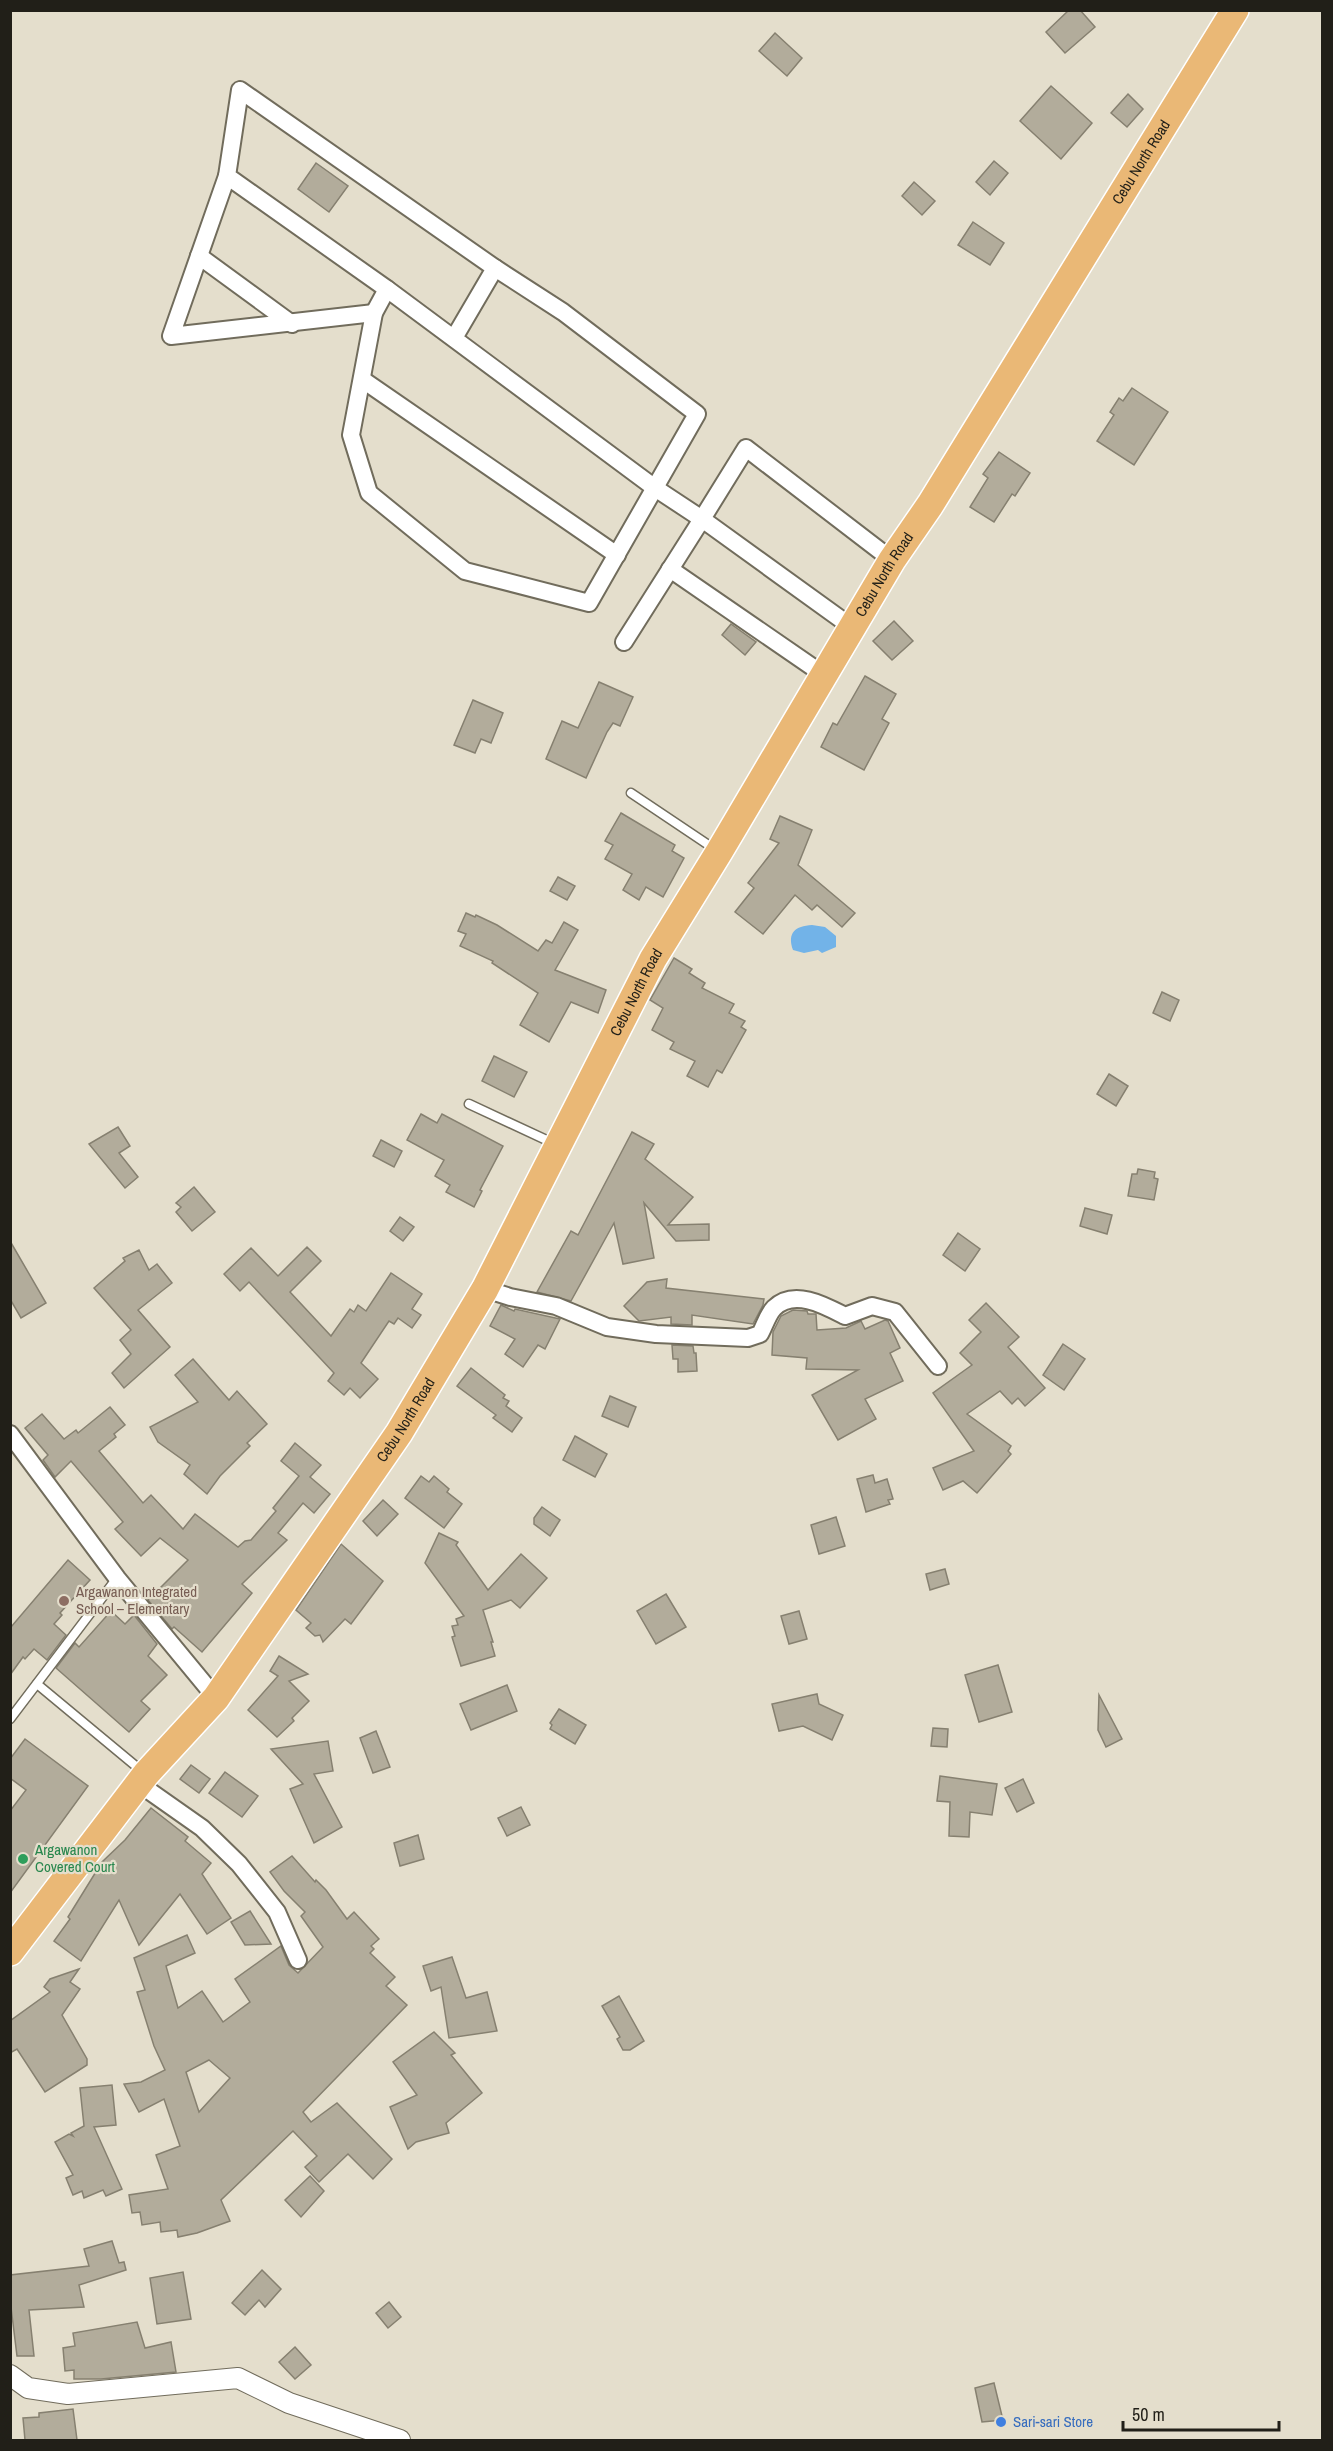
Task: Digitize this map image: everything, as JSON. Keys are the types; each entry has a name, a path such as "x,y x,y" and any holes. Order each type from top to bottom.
{"highway":[{"name":"Cebu North Road","path":"10,1952 142,1778 216,1698 399,1433 485,1289 653,959 892,560 930,505 1235,10"}],"street":[{"path":"374,313 171,336 227,176 240,90 495,268 563,312 697,414 589,603 465,571 369,493 351,435 374,313 387,289"},
{"path":"227,176 387,289 655,488 702,519 853,628"},
{"path":"199,256 292,324"},
{"path":"454,338 495,268"},
{"path":"363,380 617,555"},
{"path":"624,642 746,448 892,560"},
{"path":"670,569 824,675"},
{"path":"485,1289 556,1306 607,1327 656,1334 748,1338 760,1334 774,1308 790,1300 815,1301 845,1316 872,1306 882,1307 895,1312 938,1366"},
{"path":"10,1434 117,1578 216,1698"},
{"path":"142,1778 202,1828 239,1864 277,1912 298,1960"},
{"path":"10,2375 28,2388 68,2394 238,2378 289,2403 400,2440"}],"lane":[{"path":"632,793 719,852"},
{"path":"470,1104 558,1145"},
{"path":"10,1719 117,1578"},
{"path":"37,1684 142,1778"}],"water":[{"path":"812,925 825,927 836,936 836,947 822,953 818,950 804,953 793,950 791,939 794,932 801,927"}],"building":[{"path":"1069,10 1080,10 1095,27 1065,53 1046,32"},
{"path":"775,33 802,58 787,76 759,51"},
{"path":"1051,86 1092,123 1061,159 1020,121"},
{"path":"1128,94 1143,109 1127,127 1111,113"},
{"path":"994,161 1008,173 990,195 976,182"},
{"path":"316,163 348,186 329,212 298,189"},
{"path":"914,182 935,201 922,215 902,196"},
{"path":"973,222 1004,243 990,265 958,245"},
{"path":"1132,388 1168,412 1134,465 1097,441 1114,415 1110,412 1119,398 1123,401"},
{"path":"999,452 1030,473 1015,496 1012,494 994,522 970,507 988,478 983,474"},
{"path":"894,621 913,641 892,660 873,641"},
{"path":"731,624 756,642 745,655 722,635"},
{"path":"865,676 896,694 882,719 889,723 864,770 821,747 833,723 837,725"},
{"path":"599,682 633,697 620,726 613,723 607,732 586,778 546,759 562,721 578,728"},
{"path":"473,700 503,713 491,743 481,739 475,753 454,745"},
{"path":"621,813 675,845 672,851 684,858 663,897 646,887 639,900 623,890 632,874 605,859 613,845 605,841"},
{"path":"780,816 812,830 798,865 855,913 842,927 817,905 812,910 795,895 763,934 735,912 754,888 748,883 779,843 770,839"},
{"path":"558,877 575,886 567,900 550,891"},
{"path":"466,913 497,925 538,951 546,940 552,943 564,922 578,930 555,970 606,990 598,1013 571,1002 549,1042 520,1025 538,993 492,963 493,961 460,946 466,934 458,931"},
{"path":"674,958 692,969 689,973 705,983 702,988 734,1004 729,1013 745,1021 741,1027 746,1030 722,1073 717,1070 708,1087 687,1076 695,1061 670,1049 674,1042 652,1030 663,1008 650,1000"},
{"path":"1162,992 1179,1000 1170,1021 1153,1013"},
{"path":"494,1056 527,1072 514,1097 482,1081"},
{"path":"1109,1074 1128,1086 1116,1106 1097,1094"},
{"path":"421,1114 437,1123 442,1114 503,1146 480,1190 482,1191 474,1207 446,1192 450,1185 435,1176 444,1160 407,1140"},
{"path":"118,1127 130,1146 119,1153 138,1177 125,1188 89,1144"},
{"path":"632,1132 654,1144 645,1159 693,1197 668,1225 709,1224 709,1240 676,1241 644,1203 654,1258 623,1264 614,1223 571,1301 537,1292 571,1231 578,1235"},
{"path":"381,1140 402,1151 394,1167 373,1156"},
{"path":"1138,1169 1155,1172 1154,1178 1158,1179 1154,1200 1128,1196 1132,1174 1137,1174"},
{"path":"194,1187 215,1212 192,1231 176,1212 181,1207 176,1203"},
{"path":"1085,1208 1112,1215 1107,1234 1080,1226"},
{"path":"400,1217 414,1227 403,1241 390,1231"},
{"path":"958,1233 980,1249 965,1271 943,1255"},
{"path":"10,1241 46,1303 21,1318 10,1299"},
{"path":"307,1247 321,1261 290,1292 331,1336 350,1309 354,1312 358,1305 366,1311 391,1273 422,1294 412,1309 421,1315 412,1328 398,1318 394,1324 389,1321 361,1363 378,1379 360,1398 350,1388 344,1395 328,1381 334,1373 249,1282 240,1291 224,1274 251,1248 278,1276"},
{"path":"139,1250 149,1270 157,1264 172,1283 138,1310 170,1347 124,1388 112,1373 131,1354 120,1340 131,1330 94,1288 125,1261 123,1258"},
{"path":"667,1279 666,1288 764,1299 763,1305 753,1324 692,1315 692,1325 671,1324 671,1317 639,1321 624,1306 647,1282"},
{"path":"986,1303 1019,1337 1008,1347 1045,1388 1025,1406 1018,1398 1012,1404 1000,1391 967,1414 1011,1446 1008,1451 1011,1454 977,1493 963,1481 943,1490 933,1468 974,1451 933,1393 972,1365 960,1353 981,1332 969,1320"},
{"path":"501,1305 514,1311 515,1309 560,1319 545,1349 538,1345 523,1367 505,1354 515,1339 490,1326"},
{"path":"793,1310 816,1314 817,1330 846,1328 861,1321 865,1329 885,1320 888,1321 900,1348 890,1353 903,1381 865,1399 876,1419 838,1440 812,1395 858,1370 806,1369 807,1358 772,1355 773,1332 781,1316"},
{"path":"1063,1344 1085,1359 1064,1390 1043,1375"},
{"path":"672,1345 693,1346 694,1353 696,1353 697,1371 678,1372 678,1359 673,1359"},
{"path":"193,1359 229,1400 237,1391 267,1424 247,1443 250,1446 220,1476 207,1494 184,1474 190,1465 158,1442 150,1427 198,1402 175,1375"},
{"path":"471,1368 505,1395 503,1398 509,1401 506,1406 522,1418 512,1432 493,1418 496,1415 457,1386"},
{"path":"610,1396 636,1407 628,1427 602,1416"},
{"path":"110,1407 125,1425 114,1434 116,1437 99,1451 143,1503 151,1495 183,1529 195,1514 238,1547 245,1541 251,1540 276,1511 273,1508 299,1476 281,1461 295,1443 321,1465 310,1477 330,1494 314,1513 303,1503 278,1533 287,1540 242,1584 252,1593 202,1652 174,1627 172,1629 148,1600 188,1560 160,1538 141,1556 115,1529 123,1522 71,1461 55,1477 43,1460 48,1455 25,1428 42,1414 64,1439 76,1430 78,1433"},
{"path":"575,1436 607,1454 595,1477 563,1460"},
{"path":"873,1475 875,1483 887,1479 893,1499 888,1500 890,1504 866,1512 857,1479"},
{"path":"421,1476 429,1482 434,1476 449,1489 447,1492 462,1504 444,1528 405,1498"},
{"path":"383,1500 398,1514 377,1536 363,1521"},
{"path":"542,1507 560,1520 550,1536 534,1524 534,1518"},
{"path":"836,1517 845,1546 819,1554 811,1525"},
{"path":"439,1533 458,1542 456,1545 488,1590 521,1554 547,1578 520,1608 511,1600 483,1610 495,1656 461,1666 452,1637 455,1636 452,1626 458,1625 456,1619 464,1616 425,1563"},
{"path":"341,1544 383,1581 351,1624 345,1619 323,1642 320,1635 315,1636 306,1628 311,1623 296,1610"},
{"path":"68,1560 90,1580 60,1613 62,1615 54,1624 66,1635 47,1660 34,1649 25,1659 23,1657 10,1675 11,1627"},
{"path":"945,1569 949,1584 930,1590 926,1574"},
{"path":"666,1594 686,1627 656,1644 637,1611"},
{"path":"111,1611 125,1624 134,1615 157,1644 148,1656 167,1675 141,1701 150,1709 129,1732 56,1668 75,1643 79,1647"},
{"path":"799,1611 807,1639 789,1644 781,1616"},
{"path":"279,1656 308,1674 289,1681 309,1701 292,1718 294,1721 277,1737 248,1710 278,1676 270,1671"},
{"path":"998,1665 1012,1712 979,1722 965,1675"},
{"path":"507,1685 517,1711 471,1730 460,1704"},
{"path":"817,1694 819,1704 843,1715 832,1740 803,1726 779,1731 772,1704"},
{"path":"1099,1695 1122,1739 1106,1747 1098,1730"},
{"path":"559,1709 586,1725 575,1744 550,1729 552,1725 550,1723"},
{"path":"933,1728 948,1729 947,1747 931,1746"},
{"path":"376,1731 390,1767 373,1773 360,1738"},
{"path":"25,1739 88,1786 10,1893 10,1811 26,1790 10,1778 10,1759"},
{"path":"328,1741 333,1771 314,1774 342,1827 314,1843 290,1789 303,1784 271,1749"},
{"path":"191,1765 210,1779 199,1793 180,1779"},
{"path":"225,1772 258,1796 242,1817 209,1793"},
{"path":"940,1776 997,1784 992,1815 970,1812 969,1837 949,1836 950,1802 937,1801"},
{"path":"1023,1779 1034,1803 1017,1812 1005,1788"},
{"path":"521,1807 530,1825 507,1836 498,1818"},
{"path":"151,1808 188,1837 185,1841 211,1863 202,1874 231,1918 207,1934 180,1894 139,1945 119,1900 81,1961 54,1941 70,1919 68,1917 102,1862 125,1840"},
{"path":"418,1835 424,1859 400,1866 394,1843"},
{"path":"292,1856 315,1882 316,1880 326,1890 347,1919 354,1912 379,1939 371,1946 374,1949 370,1953 395,1977 386,1986 407,2005 303,2112 311,2122 337,2103 392,2159 373,2179 348,2154 319,2182 305,2167 317,2156 293,2131 221,2200 230,2221 178,2237 177,2230 161,2232 160,2222 142,2225 140,2212 132,2213 129,2195 168,2189 156,2155 180,2146 164,2099 139,2112 124,2084 141,2082 165,2070 154,2046 137,1992 145,1990 134,1958 187,1935 195,1953 166,1966 178,2008 202,1991 223,2022 250,2002 235,1979 281,1946 289,1965 298,1973 323,1947 301,1916 305,1912 284,1891 270,1872","holes":["209,2060 230,2078 199,2112 186,2072"]},
{"path":"250,1911 271,1944 245,1945 231,1922"},
{"path":"452,1957 466,1998 487,1992 497,2031 449,2038 441,1987 431,1991 423,1966"},
{"path":"79,1969 70,1982 80,1989 62,2015 87,2059 87,2065 45,2092 17,2049 10,2053 10,2021 50,1992 44,1987 50,1979"},
{"path":"619,1996 644,2041 630,2050 623,2050 617,2039 620,2037 602,2006"},
{"path":"434,2032 455,2053 451,2055 482,2093 446,2123 449,2133 416,2142 408,2149 390,2107 417,2095 393,2062"},
{"path":"112,2085 116,2125 94,2127 122,2189 106,2196 103,2190 84,2198 82,2191 73,2195 66,2178 73,2175 55,2142 69,2134 73,2136 71,2133 84,2126 80,2088"},
{"path":"310,2176 324,2191 301,2217 285,2200"},
{"path":"112,2241 119,2263 124,2262 126,2270 79,2285 84,2307 29,2310 34,2356 17,2356 10,2299 10,2275 89,2266 84,2249"},
{"path":"262,2270 281,2289 265,2307 259,2300 245,2315 232,2303"},
{"path":"183,2272 191,2319 157,2324 150,2278"},
{"path":"389,2302 401,2317 388,2328 376,2313"},
{"path":"137,2322 145,2348 171,2342 176,2372 101,2379 74,2379 74,2370 65,2371 63,2348 75,2346 73,2333"},
{"path":"295,2347 311,2365 295,2379 279,2362"},
{"path":"994,2383 1003,2420 982,2422 975,2388"},
{"path":"73,2409 77,2440 25,2440 23,2418 39,2417 39,2413"}],"place":[{"name":"Argawanon Integrated School – Elementary","path":"64,1601"},
{"name":"Argawanon Covered Court","path":"23,1859"},
{"name":"Sari-sari Store","path":"1001,2422"}]}
